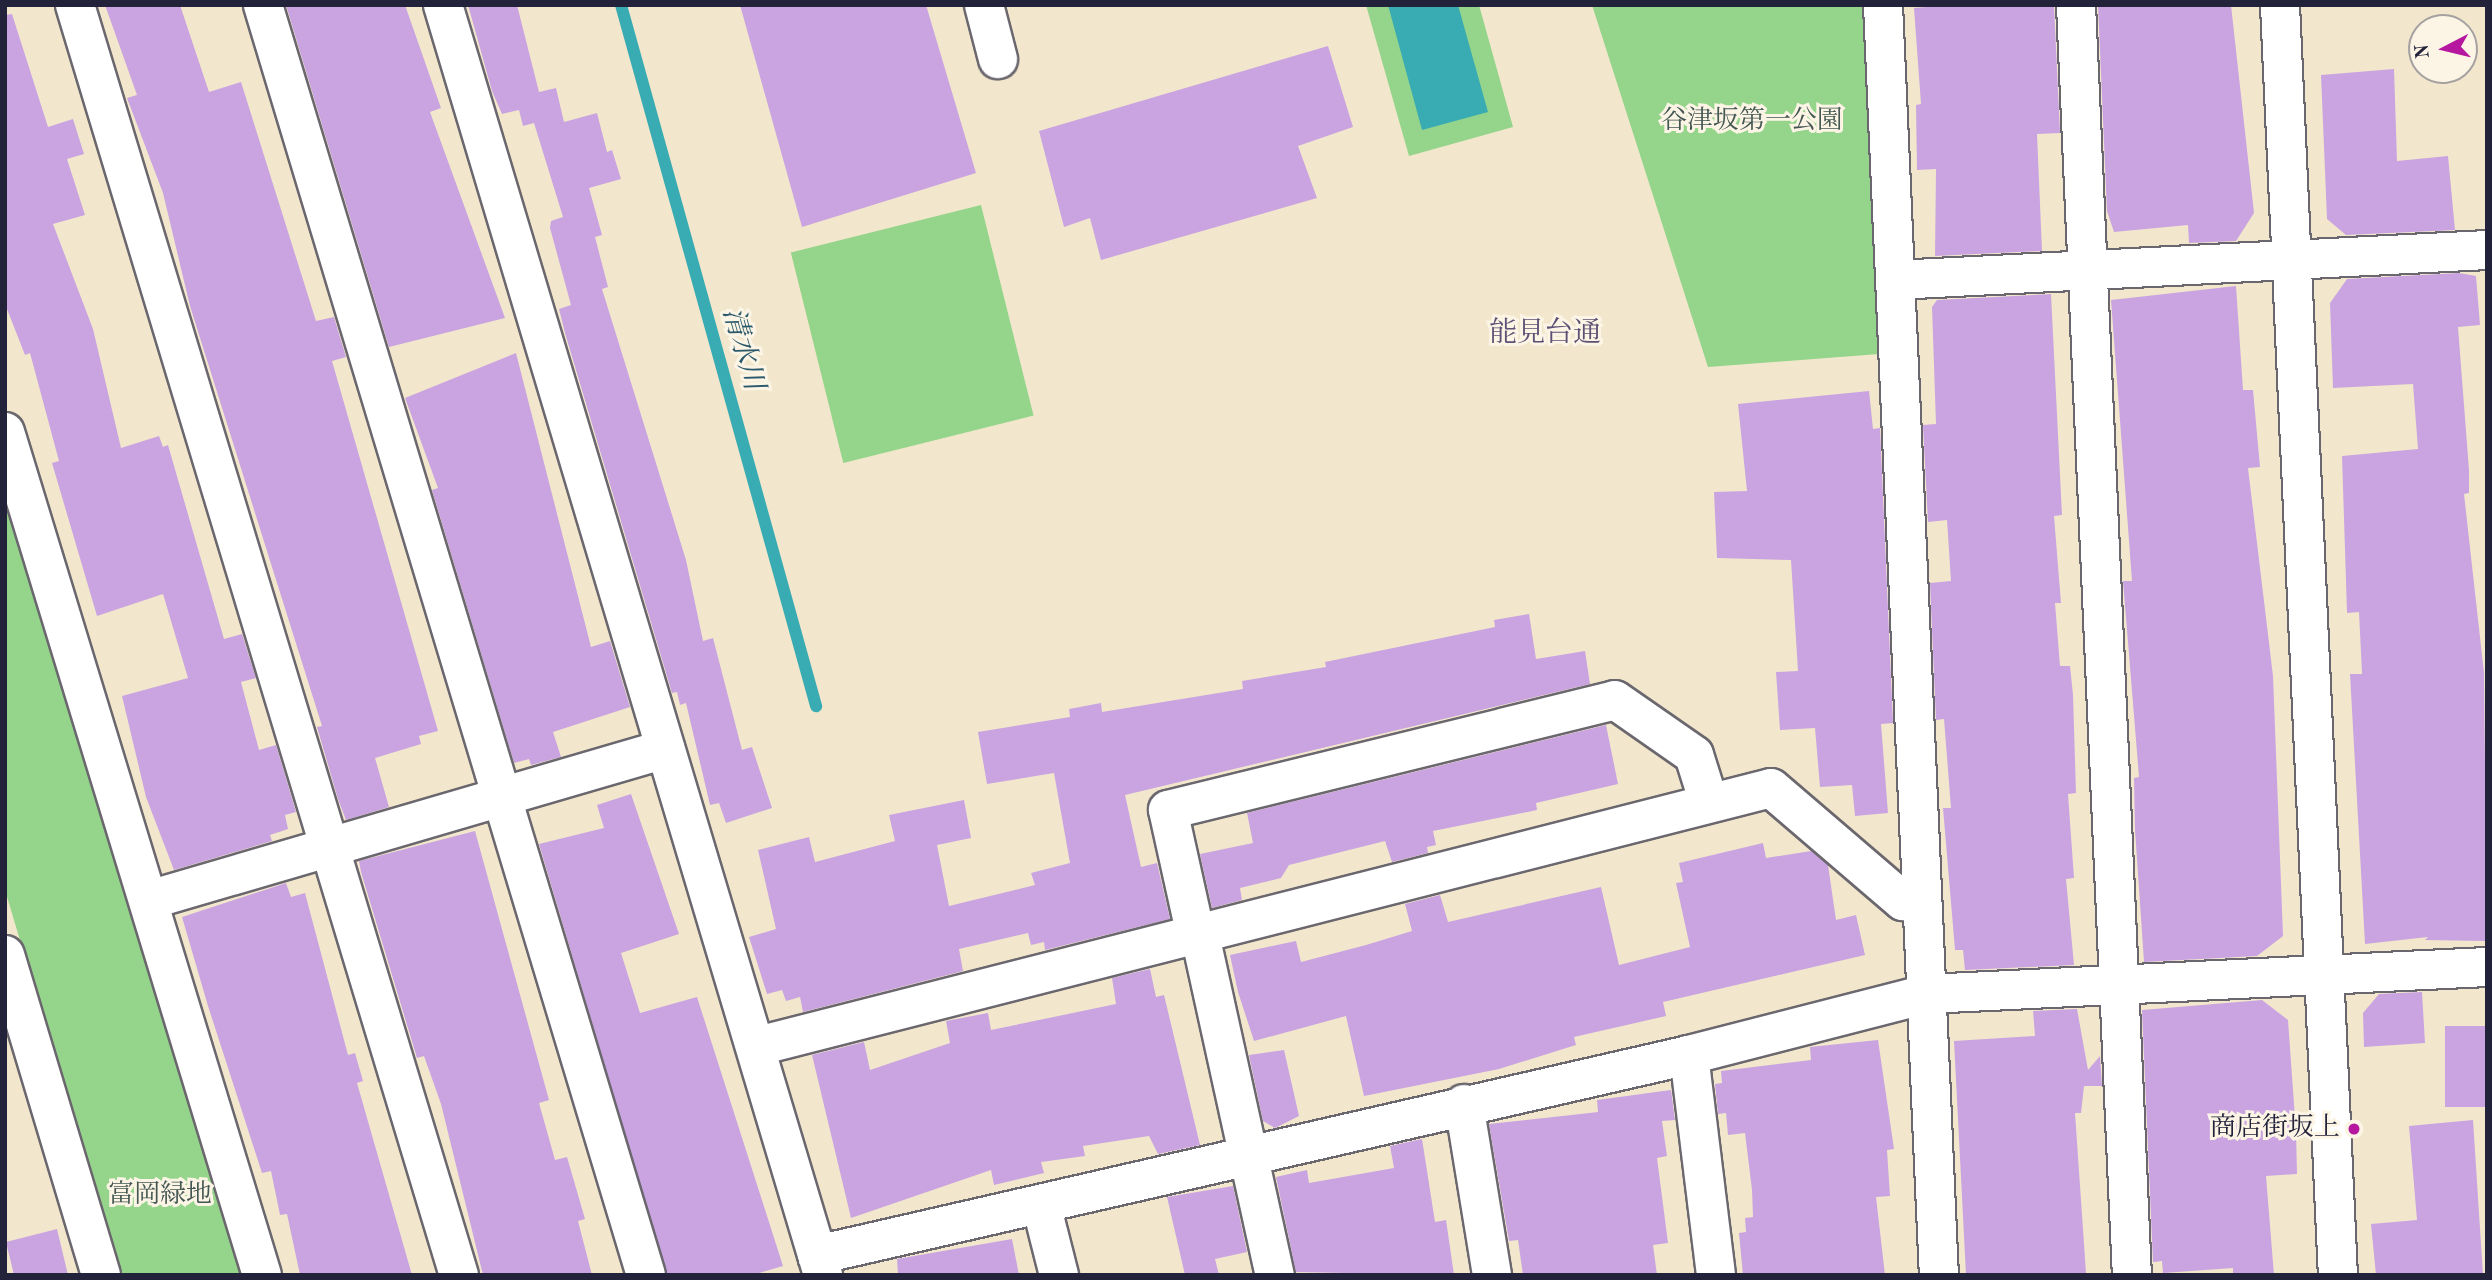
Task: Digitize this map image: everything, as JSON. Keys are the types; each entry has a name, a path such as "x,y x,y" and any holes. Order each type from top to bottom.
{"street":[{"path":"75,5 459,1275"},
{"path":"263,5 504,796 646,1275"},
{"path":"443,5 665,749 758,1046 820,1265 1041,1204 1249,1152 1689,1055 1927,993 2487,967"},
{"path":"984,5 998,59"},
{"path":"1883,5 1939,1275"},
{"path":"2076,5 2091,267 2132,1275"},
{"path":"2280,5 2338,1275"},
{"path":"1895,280 2091,267 2487,250"},
{"path":"5,432 262,1275"},
{"path":"1275,1275 1249,1152 1168,810 1615,701 1694,755 1709,803"},
{"path":"149,900 665,749"},
{"path":"758,1046 1198,936 1770,788 1903,901 1922,900"},
{"path":"5,955 101,1275"},
{"path":"1689,1055 1716,1275"},
{"path":"1464,1104 1493,1275"},
{"path":"1041,1204 1059,1275"}],"green space":[{"path":"1366,5 1479,5 1513,127 1409,156"},
{"name":"谷津坂第一公園","path":"1592,5 1863,5 1879,354 1708,367"},
{"path":"981,205 1033,416 843,463 791,252"},
{"name":"富岡緑地","path":"5,474 248,1275 120,1275 5,890"}],"water":[{"path":"1388,5 1458,5 1488,112 1422,130"}],"building":[{"path":"105,5 180,5 209,92 241,82 316,321 334,317 346,357 332,361 438,731 419,736 421,744 375,758 389,807 346,820 338,799 317,727 322,726 190,306 163,193 127,98 137,95"},
{"path":"286,5 405,5 441,108 430,112 505,318 389,347"},
{"path":"468,5 517,5 539,92 556,88 564,122 597,113 607,152 612,150 621,179 589,188 602,235 595,237 608,287 602,289 686,560 703,641 713,638 742,750 752,747 772,808 726,823 719,803 710,805 686,703 680,705 677,692 672,693 559,309 571,305 550,228 551,221 563,217 534,123 523,126 519,110 502,114 492,91"},
{"path":"740,5 926,5 976,173 802,227"},
{"path":"1952,5 2054,5 2060,133 2037,134 2042,251 1935,256 1936,169 1917,170 1916,105 1921,104 1914,8"},
{"path":"2098,5 2231,5 2254,213 2236,241 2189,243 2188,225 2114,232 2107,211"},
{"path":"12,14 48,127 73,119 84,154 67,159 85,215 53,224 93,329 121,448 159,436 163,447 168,445 224,639 242,634 256,678 241,682 259,750 276,745 296,812 285,815 288,829 270,835 272,841 174,870 146,797 122,696 188,678 163,594 97,616 52,463 59,461 30,353 25,355 5,304 5,15"},
{"path":"1328,46 1353,127 1298,146 1317,198 1101,260 1090,218 1064,227 1039,131"},
{"path":"2394,69 2397,161 2448,156 2455,230 2346,235 2327,219 2321,75"},
{"path":"2459,273 2476,276 2480,325 2458,327 2469,470 2469,493 2464,494 2484,673 2487,941 2425,940 2428,937 2365,944 2350,674 2362,674 2359,612 2347,613 2342,456 2418,449 2413,384 2333,388 2330,303 2347,279"},
{"path":"2236,286 2243,390 2253,390 2260,467 2248,468 2273,676 2283,936 2257,956 2144,962 2135,830 2134,778 2139,777 2123,581 2132,581 2111,300"},
{"path":"2051,294 2062,515 2054,516 2061,603 2055,603 2060,666 2070,666 2073,695 2076,793 2068,794 2074,878 2066,879 2074,965 1965,970 1963,950 1955,950 1943,808 1951,808 1944,719 1936,720 1930,583 1951,581 1947,520 1928,522 1923,425 1936,424 1932,307 1937,300"},
{"path":"516,353 591,647 610,641 630,707 553,732 561,757 531,765 529,759 514,763 432,490 438,488 405,398"},
{"path":"1869,391 1873,429 1880,428 1893,723 1881,724 1888,813 1855,816 1852,785 1820,787 1815,728 1780,730 1776,672 1798,671 1791,560 1717,558 1714,492 1747,491 1738,404"},
{"path":"1529,614 1536,659 1585,651 1590,684 1125,795 1141,867 1157,863 1170,919 1045,950 1044,942 1031,945 1028,933 959,949 963,971 803,1012 800,997 786,1001 782,990 767,994 749,937 776,929 758,850 809,837 815,862 895,841 889,815 964,800 971,838 937,845 949,906 1035,885 1031,873 1070,863 1054,773 987,784 978,732 1070,717 1069,709 1101,703 1102,712 1243,689 1242,681 1326,667 1325,662 1495,627 1494,620"},
{"path":"1606,725 1618,784 1536,803 1537,810 1433,831 1436,845 1427,847 1428,853 1392,862 1385,841 1289,865 1281,878 1240,888 1242,900 1212,908 1200,854 1253,843 1247,813"},
{"path":"631,794 679,934 621,953 640,1013 697,997 783,1266 752,1275 667,1275 539,844 604,828 597,805"},
{"path":"475,831 549,1100 539,1103 555,1160 567,1157 585,1219 578,1221 592,1275 483,1275 441,1104 424,1056 417,1058 361,872 359,861"},
{"path":"1763,843 1766,858 1811,851 1828,865 1836,920 1856,915 1865,955 1663,1002 1666,1016 1574,1037 1576,1045 1499,1069 1364,1096 1346,1016 1254,1041 1238,992 1230,955 1296,941 1301,962 1366,945 1412,931 1405,904 1440,895 1448,922 1601,887 1619,965 1690,947 1676,883 1683,882 1679,863"},
{"path":"286,883 291,897 305,893 348,1055 355,1053 363,1081 357,1083 412,1275 300,1275 287,1214 280,1215 271,1171 262,1173 208,1006 182,917"},
{"path":"1150,969 1156,997 1164,995 1200,1145 1158,1154 1149,1136 1083,1146 1085,1156 1041,1162 1044,1173 994,1185 991,1170 851,1218 812,1055 864,1042 870,1070 950,1043 946,1021 988,1013 991,1030 1116,1004 1112,978"},
{"path":"2422,992 2425,1043 2364,1047 2363,1013 2379,994"},
{"path":"2262,1000 2288,1020 2296,1132 2297,1174 2266,1176 2274,1275 2233,1275 2233,1268 2163,1273 2162,1261 2153,1262 2142,1010"},
{"path":"2077,1009 2088,1070 2100,1056 2102,1086 2084,1086 2081,1113 2075,1113 2086,1273 1966,1275 1954,1041 2035,1036 2033,1011"},
{"path":"2445,1026 2487,1026 2487,1107 2445,1107"},
{"path":"1878,1040 1894,1149 1887,1150 1890,1196 1876,1197 1885,1275 1743,1275 1739,1233 1746,1232 1745,1218 1753,1217 1752,1190 1745,1133 1728,1135 1726,1113 1718,1114 1715,1084 1722,1083 1721,1071 1811,1060 1810,1047"},
{"path":"1284,1050 1299,1116 1275,1128 1263,1121 1249,1055"},
{"path":"1671,1090 1675,1120 1662,1121 1667,1156 1657,1158 1668,1243 1653,1245 1657,1275 1523,1275 1518,1240 1509,1241 1489,1124 1598,1112 1597,1100"},
{"path":"2473,1120 2483,1275 2376,1275 2371,1224 2417,1220 2409,1126"},
{"path":"1422,1139 1435,1222 1446,1220 1454,1275 1296,1272 1276,1177 1307,1170 1309,1183 1394,1168 1390,1146"},
{"path":"1233,1186 1247,1252 1215,1259 1219,1275 1185,1275 1167,1197"},
{"path":"57,1229 68,1275 14,1275 6,1242"},
{"path":"1012,1239 1019,1275 898,1275 897,1259"}],"waterway":[{"name":"清水川","path":"621,5 816,706"}],"place":[{"name":"商店街坂上","path":"2354,1129"}],"district":[{"name":"能見台通","path":"1545,334"}]}
